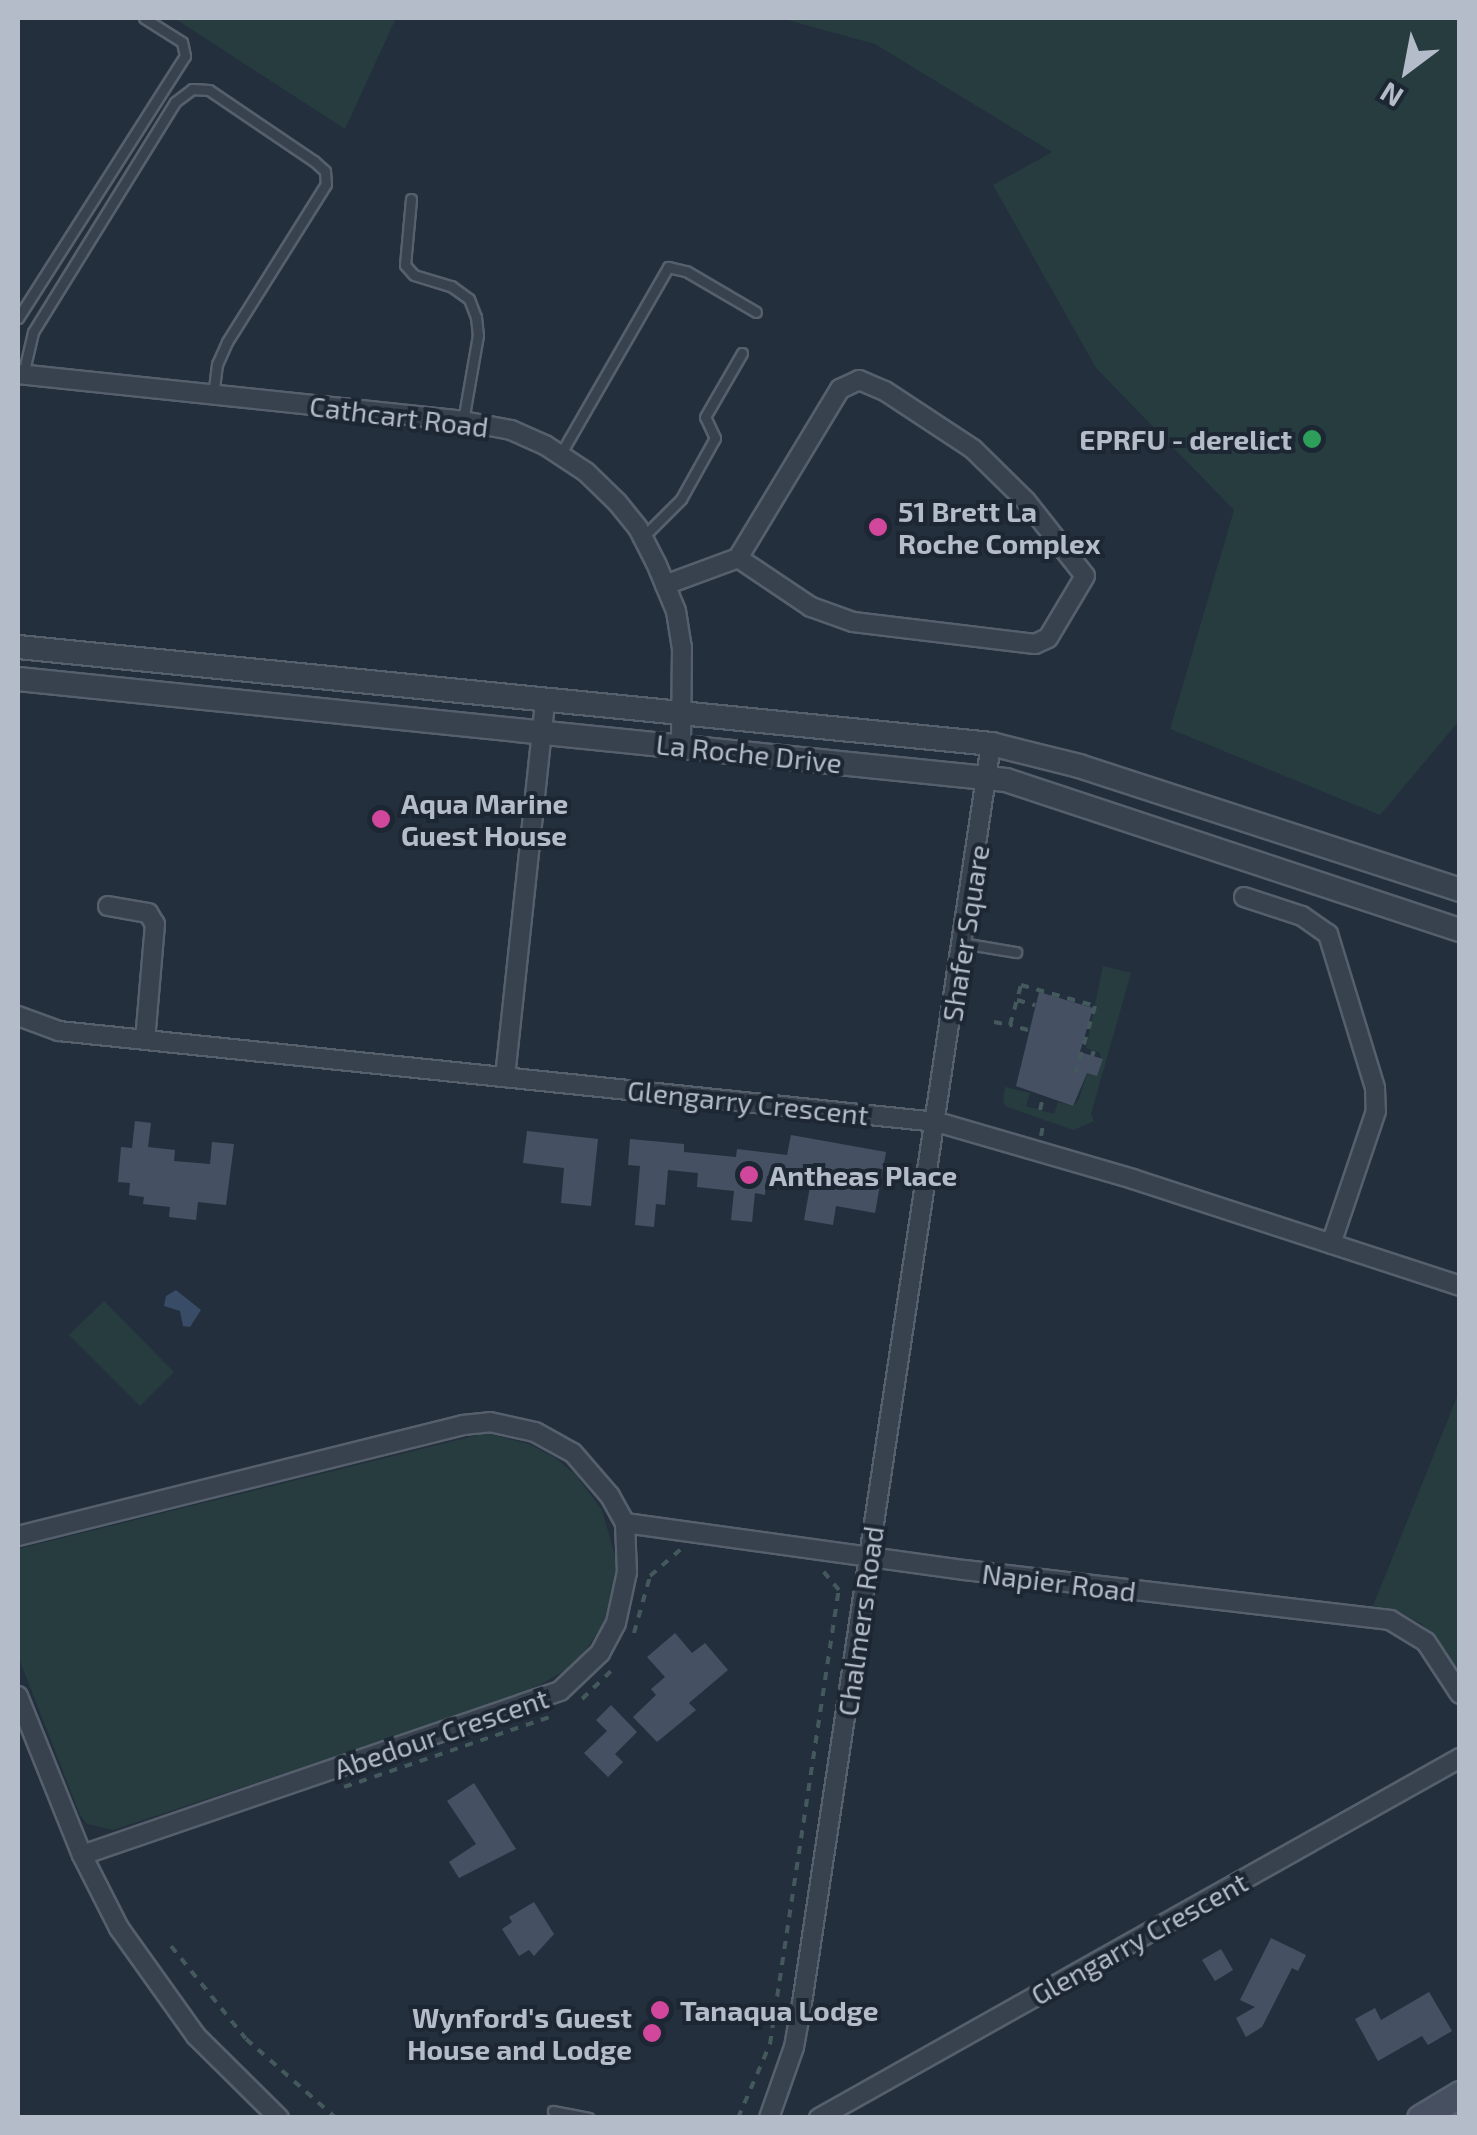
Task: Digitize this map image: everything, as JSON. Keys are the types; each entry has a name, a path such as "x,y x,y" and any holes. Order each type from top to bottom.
{"street":[{"name":"Cathcart Road","path":"20,374 462,421 511,430 560,455 617,502 643,537 666,585 682,647 681,746"},
{"path":"666,585 738,558 840,389 858,380 885,390 973,449 1026,501 1085,576 1048,638 1035,644 853,622 811,607 738,558"},
{"name":"La Roche Drive","path":"18,647 991,744 1078,766 1460,890"},
{"name":"La Roche Drive","path":"18,680 989,778 1082,802 1460,930"},
{"path":"505,1077 545,702"},
{"name":"Shafer Square","path":"937,1122 991,744"},
{"path":"1365,898 1376,863"},
{"path":"1244,897 1302,916 1328,934 1375,1088 1376,1111 1331,1244"},
{"path":"108,906 148,913 155,924 145,1040"},
{"name":"Glengarry Crescent","path":"18,1016 59,1032 937,1122 1460,1286"},
{"name":"Chalmers Road","path":"769,2118 797,2032 937,1122"},
{"path":"18,1536 463,1425 490,1422 535,1432 573,1454 610,1496 625,1523"},
{"name":"Napier Road","path":"625,1523 1390,1620 1426,1642 1460,1694"},
{"name":"Abedour Crescent","path":"82,1855 560,1691 600,1653 616,1623 627,1572 625,1523"},
{"path":"18,1696 82,1855 118,1928 168,2002 219,2062 279,2118"},
{"name":"Glengarry Crescent","path":"818,2118 1460,1758"}],"lane":[{"path":"18,318 185,56 182,42 144,18"},
{"path":"20,374 33,332 175,102 192,89 209,90 314,161 325,171 326,184 227,342 217,364 214,395"},
{"path":"412,199 405,265 414,275 451,286 470,299 476,317 478,335 462,421"},
{"path":"560,455 668,268 686,271 756,312"},
{"path":"643,537 681,498 715,438 705,417 742,353"},
{"path":"962,944 1016,952"},
{"path":"554,2111 588,2118"}],"path":[{"path":"1010,1024 1022,985 1095,1006 1076,1072"},
{"path":"1017,1000 1035,1005"},
{"path":"994,1022 1028,1030"},
{"path":"1040,1110 1043,1097"},
{"path":"631,1638 642,1615 650,1576 678,1549 696,1552"},
{"path":"738,2118 770,2044 838,1590 827,1571 808,1568"},
{"path":"580,1700 619,1659"},
{"path":"336,1790 517,1730 567,1708"},
{"path":"170,1946 246,2040 336,2118"}],"green space":[{"path":"174,18 396,18 345,129"},
{"name":"EPRFU - derelict","path":"780,18 1459,18 1459,721 1380,815 1170,729 1234,510 1096,368 993,185 1052,152 875,44"},
{"path":"1103,966 1131,973 1091,1114 1094,1121 1074,1130 1007,1107 1003,1103 1005,1087 1030,1093 1026,1106 1054,1114 1058,1102 1073,1106 1079,1099 1087,1073 1097,1075 1102,1059 1099,1052 1086,1048"},
{"path":"104,1301 174,1372 140,1406 69,1335"},
{"path":"1459,1392 1459,1671 1422,1624 1394,1610 1373,1606"},
{"path":"486,1433 529,1444 554,1457 575,1474 602,1510 616,1559 615,1584 606,1621 576,1664 522,1695 113,1830 87,1824 80,1815 18,1656 18,1549"}],"water":[{"path":"176,1290 201,1310 190,1327 183,1326 180,1311 164,1306 166,1296"}],"building":[{"path":"1039,992 1093,1008 1080,1052 1103,1059 1097,1076 1087,1073 1073,1106 1016,1086"},
{"path":"135,1121 151,1123 148,1147 175,1150 174,1161 210,1164 212,1142 234,1144 226,1205 198,1202 196,1220 169,1217 170,1207 143,1204 144,1197 129,1195 130,1183 118,1182 121,1147 132,1148"},
{"path":"527,1131 598,1139 591,1206 561,1203 564,1168 523,1163"},
{"path":"791,1135 886,1152 875,1213 836,1206 833,1225 804,1220 811,1181 767,1176 765,1195 755,1193 752,1222 731,1220 734,1191 697,1187 698,1173 668,1170 665,1205 656,1204 654,1227 635,1225 640,1166 628,1165 630,1139 684,1144 684,1152 736,1157 737,1149 787,1155"},
{"path":"675,1633 692,1653 705,1643 728,1670 689,1703 696,1710 657,1742 633,1717 656,1695 651,1689 665,1677 647,1657"},
{"path":"611,1705 637,1732 615,1754 623,1762 608,1777 584,1753 607,1731 596,1720"},
{"path":"474,1783 516,1849 459,1878 449,1862 476,1844 447,1801"},
{"path":"534,1902 554,1934 534,1956 529,1950 519,1956 502,1929 512,1922 509,1917"},
{"path":"1271,1938 1306,1955 1298,1971 1292,1968 1262,2027 1246,2037 1236,2018 1255,2007 1240,2000"},
{"path":"1221,1949 1233,1970 1215,1981 1202,1960"},
{"path":"1429,1992 1452,2031 1428,2045 1422,2036 1378,2061 1355,2019 1375,2008 1381,2020"}],"place":[{"name":"EPRFU - derelict","path":"1312,439"},
{"name":"51 Brett La Roche Complex","path":"878,527"},
{"name":"Aqua Marine Guest House","path":"381,819"},
{"name":"Antheas Place","path":"749,1175"},
{"name":"Tanaqua Lodge","path":"660,2010"},
{"name":"Wynford's Guest House and Lodge","path":"652,2033"}]}
